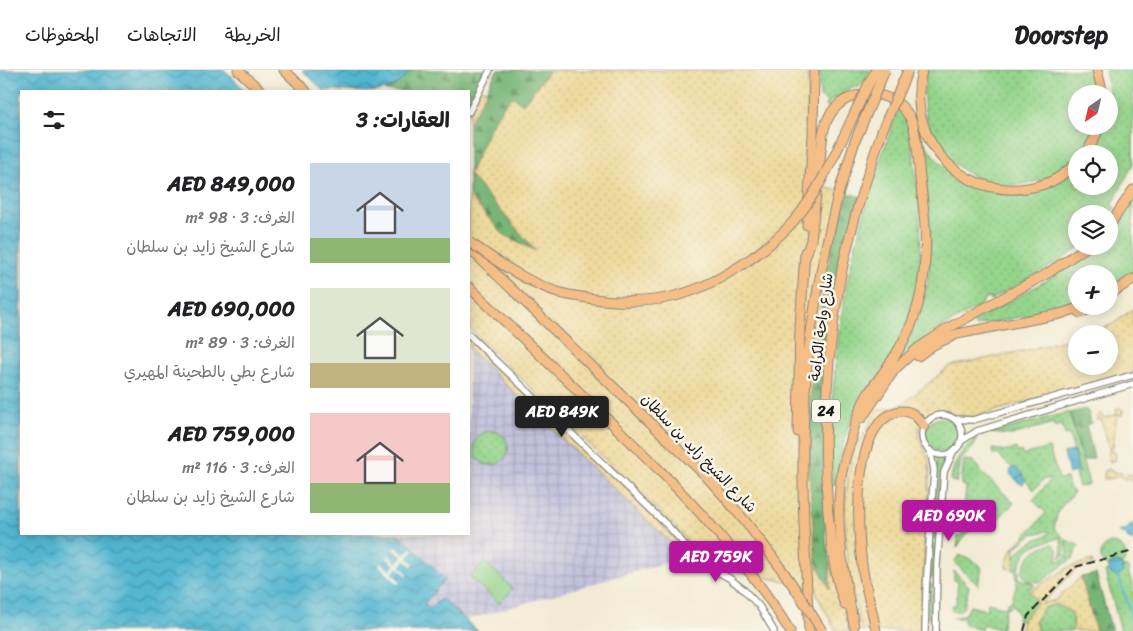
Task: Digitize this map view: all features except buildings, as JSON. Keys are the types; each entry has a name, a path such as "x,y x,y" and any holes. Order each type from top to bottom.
{"highway":[{"path":"238,70 260,90"},
{"path":"284,70 305,90"},
{"path":"803,481 798,460 800,328 813,136 814,70"},
{"path":"470,243 499,263 533,282 562,294 595,299 650,300 672,296 716,280 753,257 784,231 801,212 816,190 831,162 876,70"},
{"name":"شارع واحة الكرامة","path":"803,481 804,393 819,275 838,194 859,132 885,70"},
{"name":"شارع واحة الكرامة","path":"855,628 840,587 833,554 826,482 826,396 833,320 840,279 861,196 882,131 908,70"},
{"path":"922,70 918,84 920,117 928,138 938,156 949,166 968,179 984,186 1002,190 1022,190 1046,184 1068,171"},
{"path":"1098,70 1102,85"},
{"path":"805,258 811,240 823,133 827,118 837,106 855,96 871,93 892,99 906,112 914,131 925,221 924,269 918,304 909,330 896,356 864,402 854,424 844,468 839,524 841,552 855,628"},
{"path":"1118,212 1133,190"},
{"name":"شارع الشيخ زايد بن سلطان","path":"470,249 706,476 740,513 771,552 822,631"},
{"path":"850,444 864,413 900,363 928,341 1048,273 1075,255"},
{"path":"1118,289 1133,279"},
{"path":"1118,296 1133,287"},
{"path":"470,288 625,436 702,514 746,566 790,631"},
{"path":"882,387 911,360 933,345 956,334 1068,311"},
{"path":"1031,320 1059,319 1071,315"},
{"path":"876,631 863,573 860,550 860,480 865,450 876,428 890,414 899,411 912,412 924,426"},
{"name":"24","path":"803,481 809,631"}],"street":[{"path":"470,110 490,70"},
{"path":"470,336 669,527 700,562 729,578 742,588 758,606 774,631"},
{"path":"926,631 926,590 934,470 930,450 922,439 924,426 927,421 937,416 973,420 1133,376"},
{"path":"936,631 937,566 944,472 954,450 960,442 977,430 1133,384"},
{"path":"954,419 961,432 960,442"},
{"path":"930,450 942,454 954,450"}],"shaded area":[{"path":"470,350 672,544 672,561 466,620 441,598 430,609 424,604 445,579 400,535 470,535"}],"green space":[{"path":"411,70 485,70 470,100 470,90 387,90 394,87"},
{"path":"497,70 550,70 523,104 506,101 470,172 470,121"},
{"path":"819,70 870,70 861,85 844,90 843,95 837,99 834,96 833,100 829,102 828,108 825,105 827,101 820,97"},
{"path":"927,70 1093,70 1097,85 1068,85 1068,135 1091,135 1085,145 1068,145 1068,164 1049,177 1020,184 992,183 967,172 946,155 931,131 924,103"},
{"path":"1105,70 1133,70 1133,164 1118,193 1118,145 1096,145 1101,135 1118,135 1118,85 1108,85"},
{"path":"899,108 910,127 919,206 921,232 917,284 912,310 902,335 853,416 842,450 835,486 832,485 831,459 832,406 844,300 853,255 869,197 867,196"},
{"path":"918,129 931,151 947,169 966,183 987,191 1010,194 1032,192 1055,183 1068,174 1068,195 1117,195 1112,205 1068,205 1069,255 991,300 991,298 985,299 980,306 925,337 901,357 921,307 929,270 930,230"},
{"path":"470,175 537,252 503,234 470,197"},
{"path":"848,193 862,197 839,277 822,412 826,539 830,562 830,590 816,563 808,432 811,386 824,285 831,249"},
{"path":"1133,202 1133,272 1118,283 1118,265 1072,265 1085,255 1118,255 1118,223"},
{"path":"1068,268 1068,308 975,326 973,322"},
{"path":"1085,409 1088,411 1091,423 1086,425 1094,458 1083,461 1070,413"},
{"path":"1069,412 1089,484 1079,487 1075,474 1080,472 1069,434 1065,435 1062,425 1054,427 1053,423 1012,435 991,433"},
{"path":"942,418 949,419 954,423 958,428 958,442 954,447 949,451 942,452 935,451 930,447 926,442 925,435 926,428 930,423 935,419"},
{"path":"491,431 503,436 508,448 503,460 491,465 479,460 474,448 479,436"},
{"path":"977,438 974,446 961,460 957,482 951,481 953,468 959,456"},
{"path":"1016,448 1017,452 1021,451 1023,455 1049,448 1059,479 1067,478 1070,489 1074,492 1058,511 1054,528 1066,540 1080,546 1076,550 1074,557 1041,582 1027,581 1022,573 1026,562 1036,550 1052,544 1058,551 1056,561 1063,559 1068,552 1066,542 1064,555 1060,558 1062,554 1061,537 1039,544 1028,550 1018,568 1020,571 1018,578 1035,585 1028,590 1038,602 1022,621 1017,620 1018,616 1014,605 1006,608 1007,603 1011,602 1017,584 1013,564 1017,553 1026,545 1048,535 1049,531 1032,534 1010,552 1046,513 1033,500 1051,479 1044,479 1034,490 1015,467 1012,468 996,453 993,455 992,449 1009,451"},
{"path":"936,457 945,459 941,469 939,500 935,499"},
{"path":"964,460 973,461 980,468 979,470 1014,503 993,524 985,516 963,538 957,548 958,536 962,536 962,528 958,527 959,519 963,520 966,486 961,485"},
{"path":"934,504 938,504 936,539 932,539"},
{"path":"1110,543 1119,545 1124,550 1125,557 1122,565 1118,562 1109,565 1109,568 1101,559 1103,548"},
{"path":"931,544 935,544 933,578 929,578"},
{"path":"959,555 973,560 982,568 978,585 956,564 955,561"},
{"path":"485,562 513,589 499,603 470,577"},
{"path":"1123,567 1127,567 1133,587 1133,631 1121,631 1105,572 1109,571 1111,574 1123,571"},
{"path":"954,571 969,586 964,607 959,611 952,611 952,605 956,605 958,581 954,580"},
{"path":"1096,574 1112,631 1096,631 1081,577"},
{"path":"928,584 932,584 932,618 928,618"},
{"path":"988,603 1006,608 1001,630 983,624 981,630 964,625 964,618 953,618 966,614 970,606 986,610"},
{"path":"1057,604 1071,611 1075,626 1071,631 1038,631 1035,621 1043,608"}],"sand":[{"path":"550,70 808,70 806,183 848,193 831,249 824,285 811,386 808,432 816,563 830,589 830,562 850,631 836,631 817,595 816,587 723,569 703,559 674,526 470,329 470,197 503,234 536,251 470,175 500,111 513,97 523,104"},
{"path":"477,86 487,91 470,121 470,100"},
{"path":"1133,309 1133,373 972,417 943,413 925,416 919,433 930,470 921,608 922,631 862,631 850,581 846,545 845,505 850,462 876,411 903,404 950,366 1028,350 1068,339 1068,375 1118,375 1118,325 1110,325"},
{"path":"470,340 635,497 679,544 679,550 672,558 672,544 470,350"},
{"path":"1120,408 1123,410 1122,415 1117,415 1112,452 1116,453 1115,460 1110,462 1107,453 1110,451 1101,419 1096,420 1101,413 1103,418 1117,414 1116,409"},
{"path":"1108,469 1114,472 1133,475 1133,482 1119,476 1104,479 1105,470"},
{"path":"1015,548 1014,569 1006,568 1010,552"},
{"path":"1092,560 1093,564 1076,569 1042,604 1056,600 1081,577 1096,631 1071,631 1074,626 1071,612 1057,604 1043,608 1035,621 1038,631 1021,631 1022,621 1038,602 1029,592 1069,567"}],"water":[{"path":"0,70 225,70 245,90 20,90 20,535 400,535 445,579 424,604 430,609 441,598 478,631 0,631"},
{"path":"302,70 411,70 395,85 383,90 323,90"},
{"path":"1073,451 1078,471 1069,474 1064,453"},
{"path":"1015,467 1023,475 1025,482 1023,484 1019,483 1010,474 1011,469"},
{"path":"1130,524 1133,524 1133,541 1127,538 1126,533 1118,532 1129,528"},
{"path":"1113,562 1119,562 1123,569 1119,576 1113,576 1109,572 1109,566"}],"pier":[{"path":"396,547 405,555 412,548 414,550 407,558 414,564 412,566 405,560 400,566 408,574 406,575 398,567 392,573 400,581 398,584 379,565 381,563 390,571 395,565 387,557 388,555 397,563 403,557 394,549"}],"waterway":[{"path":"1118,576 1130,611 1133,631"}],"railway":[{"path":"1024,631 1028,616 1075,567 1133,551"}]}
